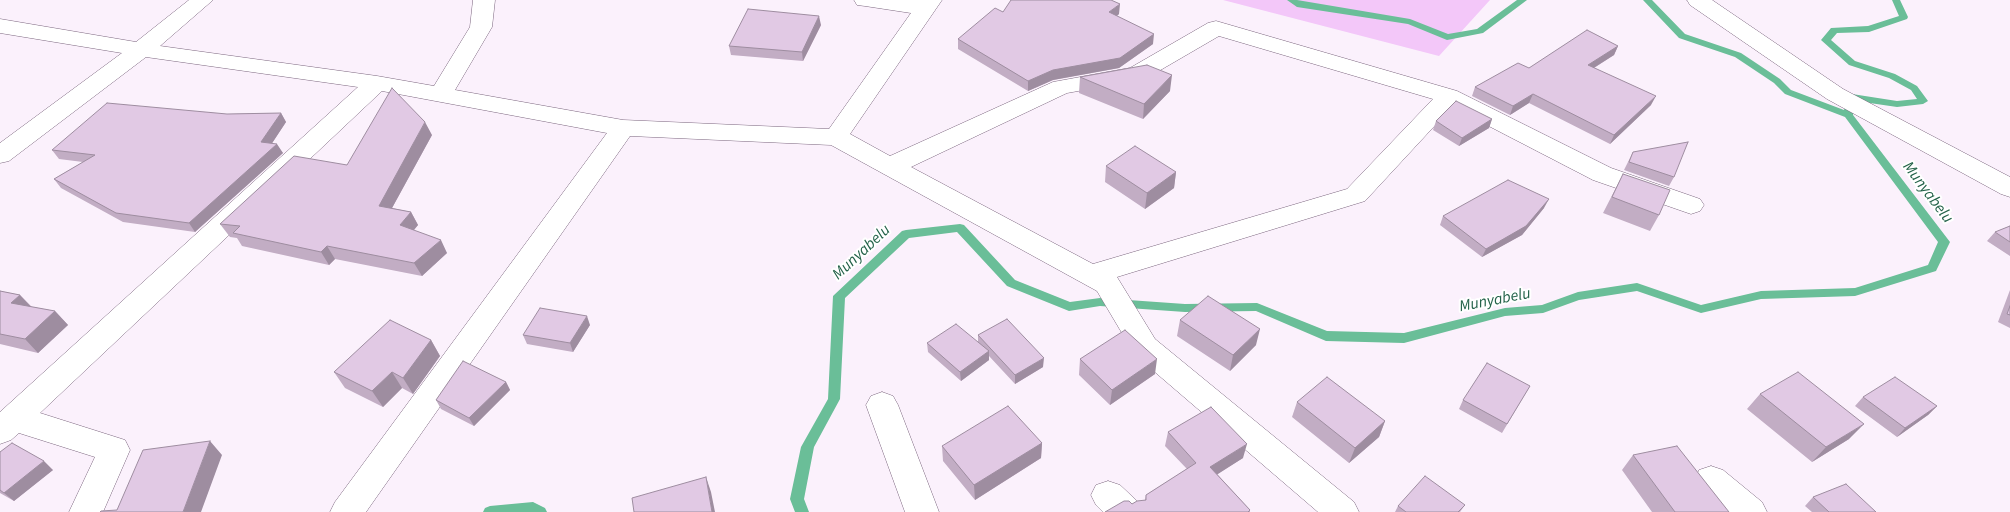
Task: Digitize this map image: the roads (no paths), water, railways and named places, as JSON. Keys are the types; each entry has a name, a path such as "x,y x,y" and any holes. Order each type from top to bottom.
{"street":[{"path":"0,155 141,50 202,0"},
{"path":"440,94 481,27 484,0"},
{"path":"865,0 928,5"},
{"path":"1698,0 1835,94 1863,111 2010,188"},
{"path":"836,137 928,5"},
{"path":"0,26 141,50 377,83 622,128 836,137 1099,279 1129,320 1145,347 1342,512"},
{"path":"890,166 1061,87 1137,74 1216,28 1449,96 1602,174 1691,205"},
{"path":"7,425 377,83"},
{"path":"1099,279 1356,195 1449,96"},
{"path":"347,512 622,128"},
{"path":"882,405 922,512"},
{"path":"7,425 114,450 86,512"},
{"path":"1711,480 1750,512"}],"waterway":[{"path":"1291,0 1297,4 1410,22 1447,37 1480,31 1523,0"},
{"path":"1647,0 1682,36 1738,55 1777,81 1788,92 1848,115"},
{"name":"Munyabelu","path":"1848,115 1852,97 1897,104 1923,101 1914,88 1892,76 1852,63 1826,40 1834,30 1869,29 1904,17 1896,0"},
{"name":"Munyabelu","path":"802,512 797,499 808,447 834,399 839,296 906,234 960,228 1011,283 1069,307 1100,302 1185,308 1257,307 1326,336 1404,338 1505,312 1543,309 1578,296 1637,287 1701,309 1761,295 1855,292 1932,268 1944,242 1848,115"},
{"name":"Munyabelu","path":"490,512 533,508 540,512"}]}
